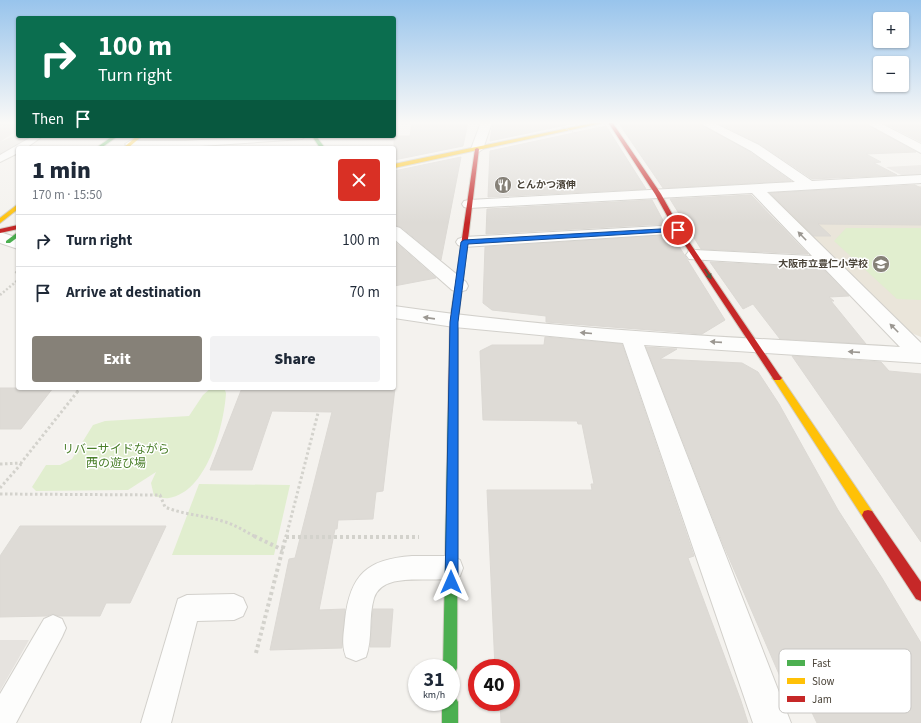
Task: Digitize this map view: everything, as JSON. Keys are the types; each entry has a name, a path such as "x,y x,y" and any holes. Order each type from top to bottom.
{"street":[{"path":"396,165 434,156"},
{"path":"450,659 454,322 477,156"},
{"path":"632,156 658,194 678,230 921,594"},
{"path":"766,156 809,185"},
{"path":"470,204 921,179"},
{"path":"755,188 921,356"},
{"path":"0,221 16,208"},
{"path":"9,239 16,230"},
{"path":"464,242 678,230"},
{"path":"396,233 459,286"},
{"path":"695,255 827,262"},
{"path":"396,312 454,322 631,337 921,356"},
{"path":"631,337 772,723"},
{"path":"450,711 450,723"}],"lane":[{"path":"356,647 362,598 366,587 381,572 393,569 451,568"},
{"path":"156,723 187,608 234,607"},
{"path":"0,723 53,628"}],"path":[{"path":"0,295 16,282"},
{"path":"0,488 21,464 78,390"},
{"path":"256,654 318,413"},
{"path":"0,464 21,464"},
{"path":"0,494 160,495 165,507 177,512 196,514 226,522 283,550"},
{"path":"286,538 420,537"}],"shaded area":[{"path":"0,156 12,156 0,163"},
{"path":"921,165 921,176 905,177 886,167"},
{"name":"大阪市立豊仁小学校","path":"921,186 921,337 909,332 773,197 777,193"},
{"path":"0,640 29,640 0,691"}],"green space":[{"path":"846,228 921,228 921,300 897,299 834,241"},
{"name":"リバーサイドながら 西の遊び場","path":"209,390 225,390 225,407 222,422 211,456 203,471 194,484 182,493 169,498 154,496 151,483 156,472 128,490 36,491 32,487 46,465 60,465 72,459 93,425 105,421 189,416 203,395"},
{"path":"199,484 290,485 274,555 172,555"}],"building":[{"path":"396,156 415,156 396,160"},
{"path":"490,156 625,156 646,189 488,197"},
{"path":"641,156 755,156 791,181 663,188"},
{"path":"777,156 869,156 881,162 874,163 897,175 812,179"},
{"path":"461,157 441,260 401,227 396,226 396,171"},
{"path":"915,185 921,188 921,225 818,224 831,236 814,236 770,193"},
{"path":"751,195 808,254 701,249 670,199"},
{"path":"652,200 665,224 486,234 487,209"},
{"path":"672,235 725,320 702,334 546,322 546,316 492,310 483,303 485,247"},
{"path":"396,243 436,278 396,286"},
{"path":"710,262 822,268 849,296 829,297 834,301 831,301 866,344 780,339 753,304 743,309"},
{"path":"545,337 622,344 694,556 688,558 748,723 501,723 500,711 520,711 520,659 495,659 487,490 592,490 591,484 594,484 582,424 578,424 577,421 483,420 480,351 492,345 544,345"},
{"path":"646,347 677,349 660,359 742,363 758,372 779,404 838,510 882,578 921,643 921,723 817,723 812,713 911,713 911,649 779,649 779,674 723,544"},
{"path":"792,356 881,362 889,371 921,374 921,542"},
{"path":"0,388 16,388 16,390 51,390 21,429 0,429"},
{"path":"241,390 395,390 383,491 376,492 373,519 338,520 337,529 335,529 319,610 345,609 342,648 270,650 289,559 295,558 332,412 272,411 252,470 210,470"},
{"path":"20,526 166,526 130,603 106,603 100,616 59,616 52,614 47,616 0,617 0,556"},
{"path":"373,609 393,609 390,647 370,647"}],"traffic: fast":[{"path":"8,242 16,236"},
{"path":"450,659 453,410"},
{"path":"450,711 450,723"}],"traffic: slow":[{"path":"396,166 443,156"},
{"path":"0,221 16,208"},
{"path":"777,378 868,515"}],"traffic: jam":[{"path":"453,410 454,321 476,156"},
{"path":"632,156 658,194 678,230 777,378"},
{"path":"0,231 16,227"},
{"path":"868,515 921,594"}],"place":[{"name":"とんかつ濱伸","path":"503,185"},
{"name":"大阪市立豊仁小学校","path":"881,264"}],"route":[{"path":"451,582 454,322 464,242 544,236 678,230"}]}
